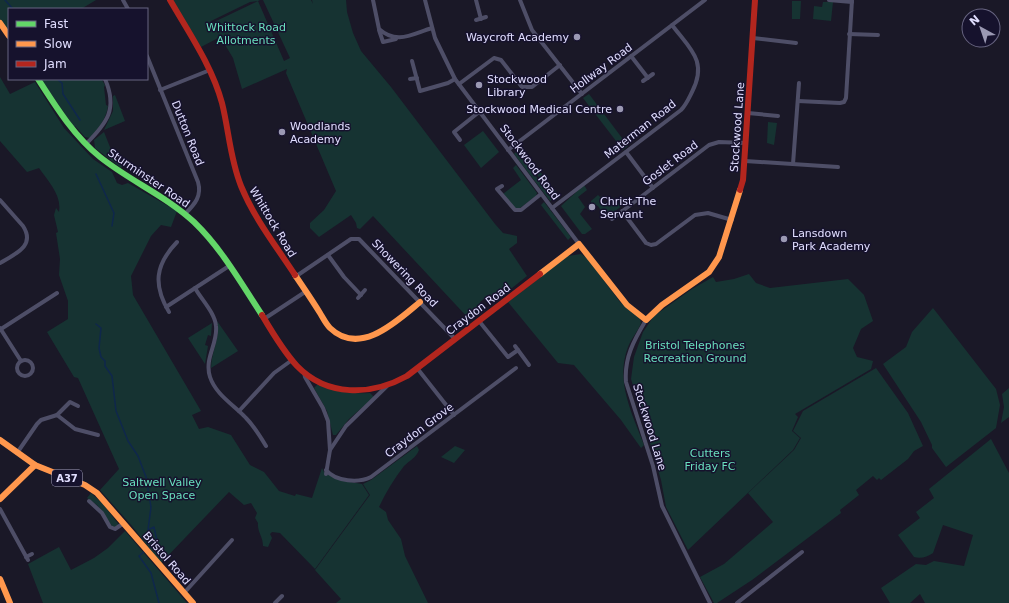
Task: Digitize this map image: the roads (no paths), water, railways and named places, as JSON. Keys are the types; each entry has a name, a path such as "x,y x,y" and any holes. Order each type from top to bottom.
{"main road":[{"name":"Whittock Road","path":"170,0 199,48 210,70 222,103 232,157 240,186 254,213 330,328 344,337 353,340 373,337 420,302"},
{"name":"Stockwood Lane","path":"646,320 662,305 709,272 719,257 732,220 741,188 745,161 755,0"},
{"path":"0,23 8,35"},
{"name":"Sturminster Road","path":"39,80 65,119 86,144 109,164 186,214 206,234 292,360 304,372"},
{"name":"Stockwood Road","path":"579,244 627,305 646,320"},
{"name":"Craydon Road","path":"304,372 320,383 340,389 363,390 387,386 400,380 579,244"},
{"name":"A37","path":"0,440 35,465 91,488 101,496 126,525"},
{"path":"0,499 35,465"},
{"name":"Bristol Road","path":"126,525 193,603"},
{"path":"0,580 10,603"}],"street":[{"path":"373,0 383,42 398,39 432,28"},
{"name":"Stockwood Road","path":"425,0 432,28 441,52 455,79 579,244"},
{"path":"476,0 478,20 486,17"},
{"path":"520,0 532,30 582,94"},
{"name":"Hollway Road","path":"508,150 705,0"},
{"path":"798,101 844,102 846,98 852,1 829,0"},
{"name":"Materman Road","path":"552,208 684,107 700,75 697,60 672,25"},
{"path":"379,29 390,37 398,39"},
{"path":"849,34 878,35"},
{"path":"753,38 796,42"},
{"path":"631,56 648,78"},
{"path":"459,84 494,58 501,60 521,86 526,88 532,87 560,65"},
{"name":"Dutton Road","path":"148,59 200,190 196,202 186,214"},
{"path":"412,60 420,92 448,83 455,79"},
{"path":"160,90 210,70"},
{"path":"643,81 653,74"},
{"path":"410,79 417,78"},
{"path":"86,144 101,129 110,111 111,99 105,80"},
{"path":"794,164 799,83"},
{"path":"460,140 454,132 479,112"},
{"path":"748,113 778,116"},
{"name":"Goslet Road","path":"612,219 709,145 720,142 746,142"},
{"path":"626,152 653,188"},
{"path":"745,161 838,167"},
{"path":"502,186 497,189 515,210 521,210 541,194"},
{"path":"0,200 23,226 26,231 27,240 22,250 0,263"},
{"path":"622,211 646,243 651,245 656,244 695,215 708,213 732,220"},
{"name":"Showering Road","path":"295,277 351,239 359,239 455,339"},
{"path":"169,312 159,290 159,271 163,260 177,242"},
{"path":"328,254 344,277 361,294"},
{"path":"166,307 229,266"},
{"path":"195,288 216,324 216,332 208,359 210,376 218,392 239,411 254,428 266,446"},
{"path":"358,298 365,290"},
{"path":"264,319 305,292"},
{"path":"21,361 0,329 57,294"},
{"name":"Stockwood Lane","path":"646,320 632,343 625,371 626,382 653,466 662,506 710,603"},
{"path":"479,321 508,357 516,348 529,365"},
{"path":"239,411 274,373 292,360"},
{"path":"417,368 454,415"},
{"name":"Craydon Grove","path":"326,472 353,481 366,480 516,368"},
{"name":"Craydon Road","path":"304,372 305,377 323,408 328,421 330,450 326,472"},
{"name":"Craydon Road","path":"330,450 350,421 387,386"},
{"path":"17,453 41,420 56,415 70,402 78,406"},
{"path":"56,415 75,429 98,435"},
{"path":"89,500 112,528 126,525"},
{"path":"0,509 27,559 32,554"},
{"path":"100,520 104,517"},
{"path":"184,593 232,540"},
{"path":"737,603 802,552"},
{"path":"275,603 282,596"}],"waterway":[{"path":"5,0 12,8"},
{"path":"58,80 62,83 63,94 80,120"},
{"path":"96,174 114,213 112,226"},
{"path":"96,324 101,328 99,348 101,357 105,361 105,366 112,376 116,411 128,441 138,456 146,477 151,507 148,530 154,527 157,541 150,547"},
{"path":"145,551 139,556 151,573 159,603"}],"place":[{"name":"Waycroft Academy","path":"577,37"},
{"name":"Stockwood Library","path":"479,85"},
{"name":"Stockwood Medical Centre","path":"620,109"},
{"name":"Woodlands Academy","path":"282,132"},
{"name":"Christ The Servant","path":"592,207"},
{"name":"Lansdown Park Academy","path":"784,239"}],"park label":[{"name":"Whittock Road Allotments","path":"246,33"},
{"name":"Bristol Telephones Recreation Ground","path":"695,351"},
{"name":"Cutters Friday FC","path":"710,459"},
{"name":"Saltwell Valley Open Space","path":"162,488"}]}
